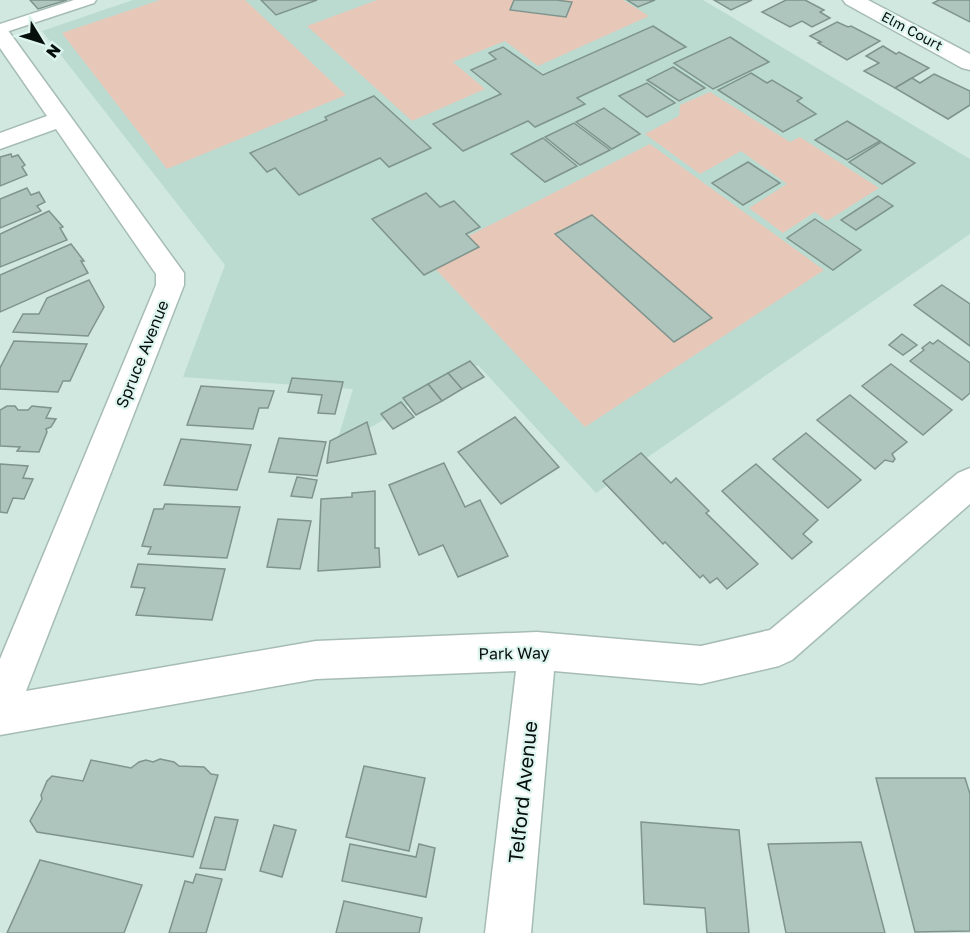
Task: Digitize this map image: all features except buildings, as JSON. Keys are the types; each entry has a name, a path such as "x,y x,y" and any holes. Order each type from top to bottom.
{"street":[{"name":"Elm Court","path":"853,0 970,63"},
{"name":"Elm Court","path":"885,0 970,45"},
{"name":"Spruce Avenue","path":"0,31 170,273 170,285 0,706"},
{"path":"0,141 61,119"},
{"name":"Park Way","path":"0,715 316,660 537,651 700,665 779,647 970,483"},
{"name":"Telford Avenue","path":"508,933 537,651"}],"lane":[{"path":"0,31 89,0"}],"shaded area":[{"path":"133,0 703,0 970,159 970,234 596,493 478,365 335,448 353,389 183,377 225,265 42,31"},
{"path":"160,0 245,0 346,95 167,169 62,33"},
{"path":"377,0 623,0 649,16 538,66 505,41 453,62 485,89 412,121 307,26"},
{"path":"710,92 790,142 800,137 879,188 827,221 815,212 783,233 749,208 787,184 741,151 700,174 645,134 679,116 680,105"},
{"path":"650,144 824,270 585,427 425,258"}]}
